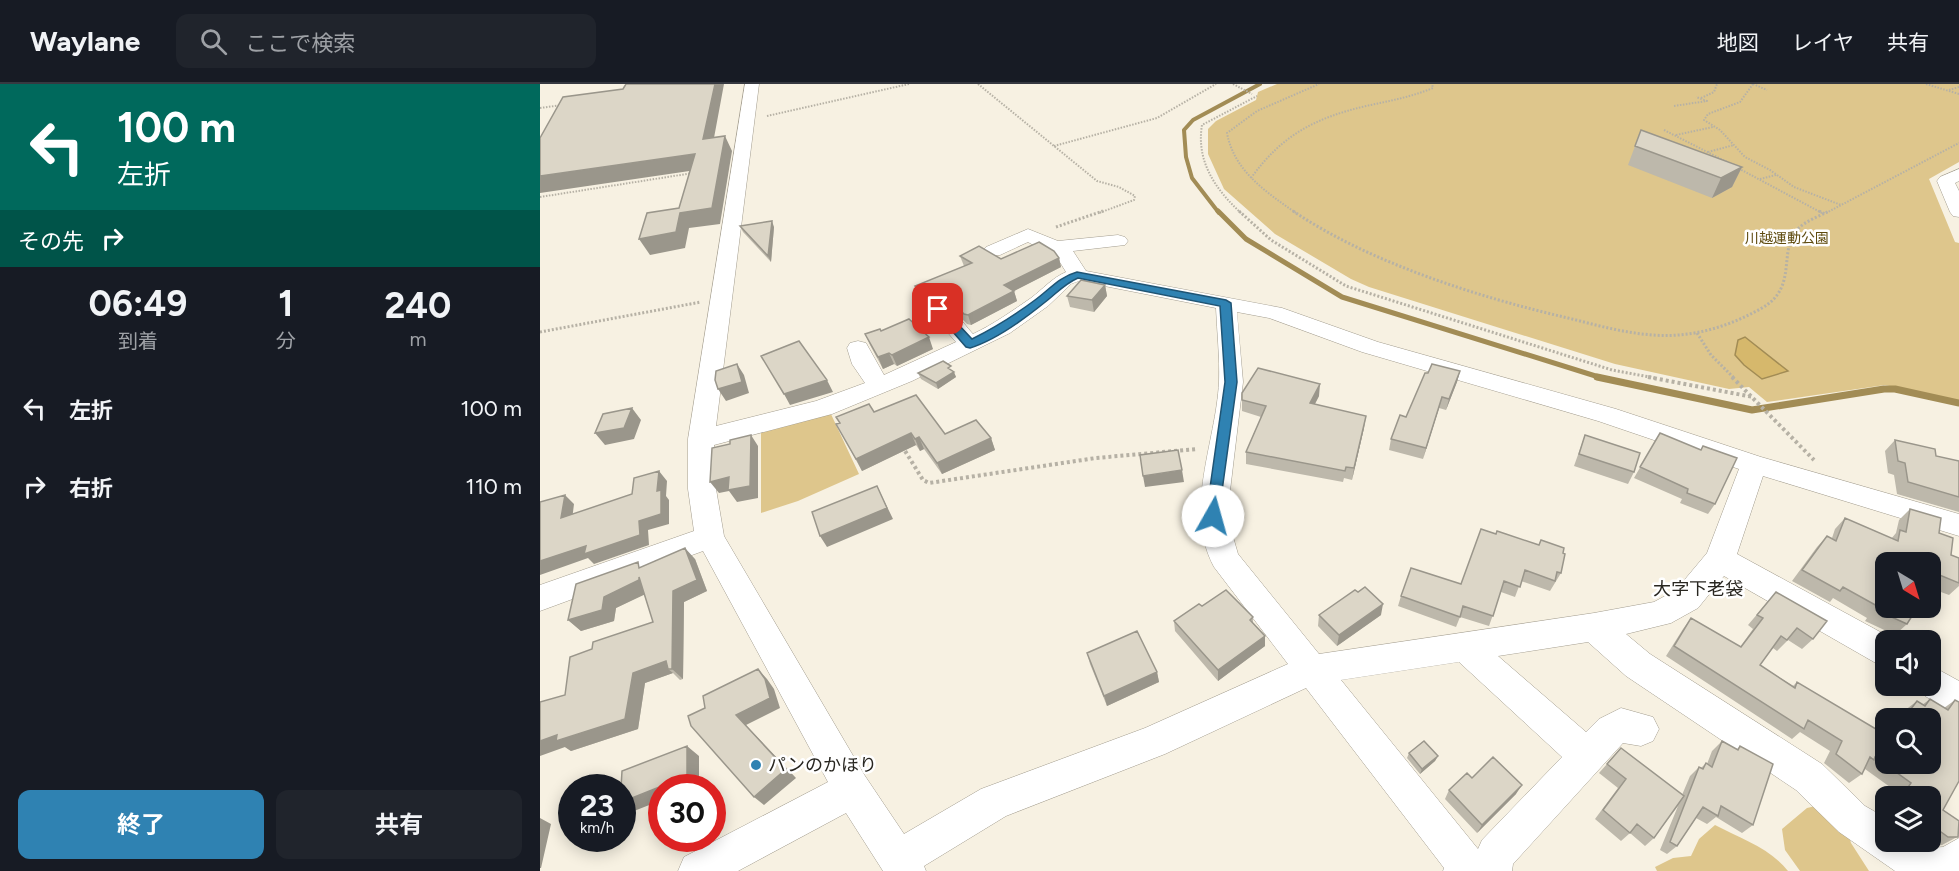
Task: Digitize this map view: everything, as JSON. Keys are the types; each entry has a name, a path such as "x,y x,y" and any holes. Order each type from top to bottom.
{"street":[{"path":"752,84 701,440 699,481 710,537 852,789 902,865 994,802 1152,742 1310,670 1594,627 1660,614 1687,599 1720,559 1754,464"},
{"path":"1959,174 1946,181 1959,212"},
{"path":"993,251 1028,235 1055,247 1076,267 1077,275"},
{"path":"1055,247 1118,241"},
{"path":"701,440 823,408 879,386 1002,328 1040,301 1064,280 1077,275 1274,313 1370,347 1607,415 1754,464 1959,525"},
{"path":"1226,303 1231,382 1213,516 1224,560 1464,862 1463,871"},
{"path":"938,309 970,344"},
{"path":"858,348 864,364 879,386"},
{"path":"540,598 710,537"},
{"path":"1720,559 1875,646"},
{"path":"1594,627 1638,665 1809,777 1852,819 1875,834"},
{"path":"1464,646 1587,756"},
{"path":"1941,688 1959,700"},
{"path":"1476,871 1493,871 1496,854 1611,731 1621,726 1641,729"},
{"path":"698,871 852,789"},
{"path":"1902,852 1926,868 1954,866 1959,858"}],"path":[{"path":"748,121 909,84"},
{"path":"978,84 1097,181 1135,196 1134,200 1070,224 1028,235"},
{"path":"1054,146 1157,118 1216,84"},
{"path":"1233,84 1252,94"},
{"path":"1319,84 1234,125 1227,133 1230,149 1258,187 1305,219 1369,253 1414,272 1520,307 1571,320 1654,336 1697,333 1719,328 1764,307 1776,297 1787,275 1790,239 1799,226 1959,143"},
{"path":"1251,178 1275,148 1288,137 1307,127 1351,110 1418,95 1433,88 1432,84"},
{"path":"1700,99 1714,92 1717,84"},
{"path":"1767,90 1753,84 1748,96 1740,103 1704,117 1704,120 1720,130 1744,157 1801,190 1841,205"},
{"path":"1926,84 1959,94"},
{"path":"1948,90 1959,87"},
{"path":"1257,96 1202,124 1199,142 1208,171 1226,199 1268,237 1336,280 1353,288 1612,370 1753,397"},
{"path":"1674,106 1707,101 1696,97"},
{"path":"540,108 563,105"},
{"path":"1674,135 1714,127"},
{"path":"1664,130 1825,214"},
{"path":"1708,152 1734,145"},
{"path":"540,197 698,172"},
{"path":"1759,179 1777,175"},
{"path":"540,332 722,298"},
{"path":"1697,333 1711,355 1826,472 1835,489"},
{"path":"899,440 923,480 929,483 1120,454 1222,448"}],"green space":[{"name":"川越運動公園","path":"1277,84 1959,84 1959,162 1929,179 1955,242 1959,243 1959,401 1885,385 1767,402 1749,387 1729,389 1615,364 1369,287 1351,279 1275,234 1224,189 1208,154 1208,129 1216,121 1256,100 1258,92"},
{"path":"830,412 859,474 798,501 761,513 761,432"},
{"path":"1820,805 1845,823 1851,843 1869,871 1800,871 1785,850 1782,829 1807,808"},
{"path":"1715,825 1754,844 1788,871 1657,871 1655,867 1673,858 1691,856 1699,839"}],"shaded area":[{"path":"1745,337 1788,371 1762,379 1744,365 1735,355 1738,340"}],"building":[{"path":"626,84 715,84 703,139 725,136 712,208 680,213 676,232 639,239 647,213 679,208 695,154 540,176 540,138 563,97 623,89"},
{"path":"1641,130 1742,167 1721,178 1635,146"},
{"path":"772,221 768,256 740,226"},
{"path":"1039,242 1054,251 1059,258 1004,285 1014,291 968,315 964,314 946,296 933,291 923,295 915,286 972,263 960,256 979,246 1001,259"},
{"path":"1081,280 1105,285 1092,300 1067,296"},
{"path":"909,319 929,337 892,355 889,353 878,357 865,334 880,329 881,331"},
{"path":"799,341 827,380 784,394 761,356"},
{"path":"943,361 951,366 948,368 954,372 936,383 918,373"},
{"path":"737,364 742,382 718,389 715,380 716,371"},
{"path":"1432,364 1460,371 1449,399 1442,397 1426,448 1391,439 1400,415 1406,417 1425,373 1428,373"},
{"path":"1258,368 1320,384 1310,403 1366,416 1354,468 1346,467 1345,471 1246,452 1266,406 1242,400 1242,393"},
{"path":"916,395 945,434 976,420 991,438 937,463 919,437 915,439 911,433 856,459 836,424 840,423 836,417 869,404 874,412"},
{"path":"632,408 624,428 595,433 603,414"},
{"path":"1660,433 1701,450 1703,446 1737,458 1715,504 1687,493 1688,489 1640,467"},
{"path":"751,435 750,486 728,490 729,477 710,482 712,448 730,444 730,440"},
{"path":"1585,435 1640,453 1634,472 1579,454"},
{"path":"1895,440 1935,449 1936,456 1959,461 1959,497 1908,482 1905,463 1898,461"},
{"path":"1178,450 1182,470 1143,476 1140,455"},
{"path":"659,471 657,491 661,490 661,514 639,521 640,535 584,554 586,546 540,561 540,502 565,495 561,518 632,494 634,478"},
{"path":"877,486 887,508 820,536 812,512"},
{"path":"1910,509 1941,518 1939,533 1953,538 1951,555 1959,558 1959,583 1941,576 1941,552 1875,552 1875,605 1843,587 1840,591 1802,570 1827,536 1836,541 1845,518 1898,541 1900,530 1906,532"},
{"path":"1481,529 1496,534 1497,531 1539,545 1541,540 1564,548 1561,573 1557,572 1555,581 1525,570 1520,587 1504,581 1493,616 1463,606 1460,617 1401,596 1411,568 1461,584"},
{"path":"685,548 697,580 673,591 672,669 668,669 666,661 633,673 625,719 556,741 557,735 540,741 540,702 565,695 570,657 592,649 593,642 653,622 639,577 639,580 604,597 602,610 568,620 576,584 638,562 639,568"},
{"path":"1365,587 1383,604 1339,635 1319,615 1355,590 1358,592"},
{"path":"1226,590 1253,617 1250,620 1265,636 1218,670 1174,621 1199,604 1202,606"},
{"path":"1776,592 1827,621 1813,639 1797,628 1787,640 1781,636 1760,665 1795,688 1797,682 1875,728 1875,757 1874,760 1870,757 1862,774 1836,754 1842,741 1808,720 1804,729 1674,646 1691,618 1741,647 1763,618 1757,615"},
{"path":"1894,618 1911,618 1907,624"},
{"path":"1137,631 1157,672 1104,696 1087,653"},
{"path":"758,669 765,679 770,698 736,715 786,769 754,797 691,726 688,716 705,708 703,696"},
{"path":"1930,699 1948,710 1955,700 1959,702 1959,781 1943,810 1959,821 1958,837 1948,837 1941,832 1941,786 1909,786 1911,783 1899,774 1941,774 1941,708 1912,708 1917,701 1925,706"},
{"path":"1424,741 1438,756 1422,769 1409,753"},
{"path":"1722,741 1738,750 1740,746 1773,764 1753,825 1721,806 1718,816 1703,807 1677,846 1670,842 1699,767 1703,769 1706,763 1712,767"},
{"path":"687,746 687,774 648,774 648,792 636,796 636,774 622,774 622,771"},
{"path":"1621,748 1684,796 1654,838 1637,824 1630,833 1603,810 1626,779 1607,764"},
{"path":"1493,757 1522,785 1482,825 1449,790 1467,773 1472,778"}],"waterway":[{"path":"1219,213 1192,178 1186,157 1184,130 1193,120 1260,84"},
{"path":"1218,211 1246,239 1342,297 1602,378"},
{"path":"1597,377 1752,410 1884,389 1895,389 1959,403"}],"place":[{"name":"パンのかほり","path":"756,765"}],"district":[{"name":"大字下老袋","path":"1698,589"}],"route":[{"path":"938,309 970,344 1002,328 1040,301 1064,280 1077,275 1226,303 1231,382 1213,516"}]}
